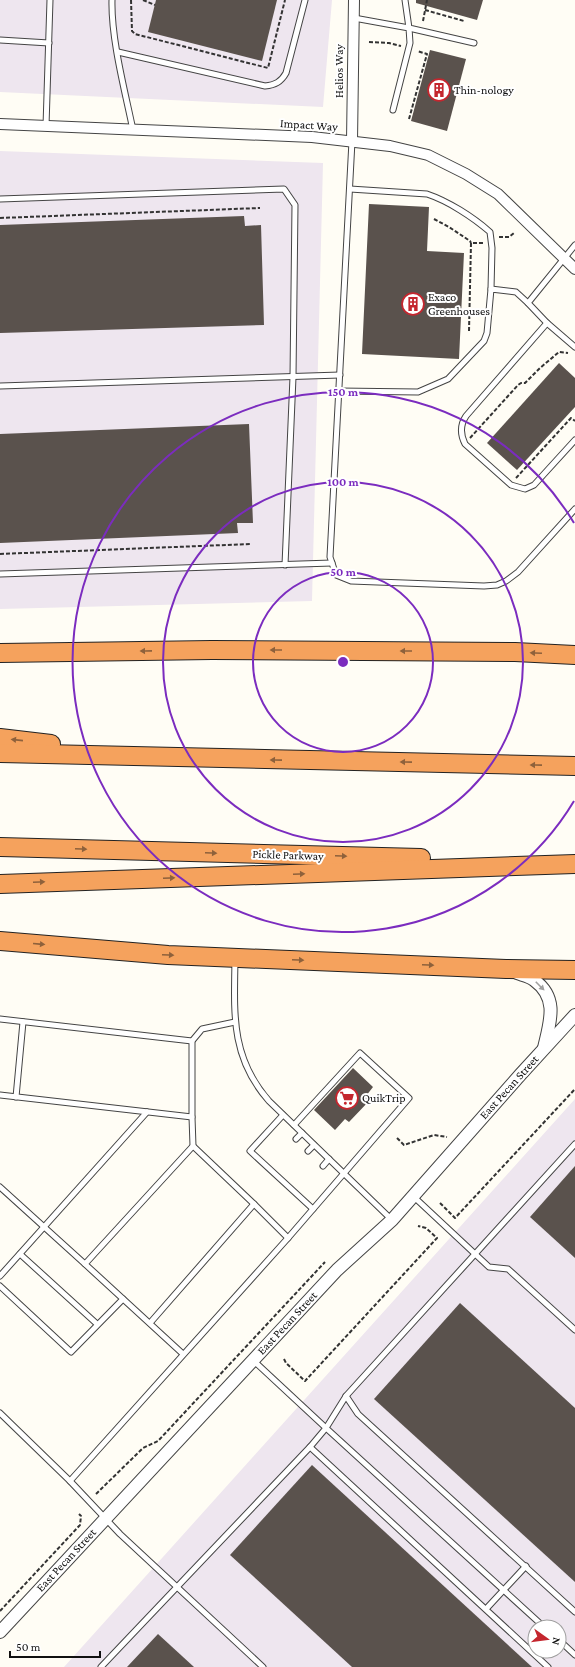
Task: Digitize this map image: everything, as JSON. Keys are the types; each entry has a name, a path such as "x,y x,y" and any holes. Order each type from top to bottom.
{"highway":[{"path":"0,653 220,650 514,652 575,655"},
{"path":"0,738 167,757"},
{"path":"0,753 575,766"},
{"name":"Pickle Parkway","path":"0,847 575,864"},
{"path":"0,884 575,864"},
{"path":"0,941 168,955 506,969 575,970"}],"street":[{"name":"Helios Way","path":"352,141 354,0"},
{"name":"Impact Way","path":"0,124 312,137 390,146 428,155 466,174 498,194 575,269"},
{"path":"506,969 533,979 545,990 551,1003 551,1018 543,1050"},
{"name":"East Pecan Street","path":"0,1632 252,1359 337,1270 392,1220 575,1015"}],"lane":[{"path":"46,126 50,0"},
{"path":"112,0 118,52 133,130"},
{"path":"118,52 265,86 273,85 278,82 286,72 305,0"},
{"path":"392,110 410,43 405,0"},
{"path":"353,18 409,28 474,43"},
{"path":"0,40 49,42"},
{"path":"352,141 330,557 336,575 351,581 484,586 497,585 506,581 518,572 575,509"},
{"path":"0,199 284,189 295,205 293,377 285,565"},
{"path":"339,391 418,392 448,379 484,341 487,333 491,289 492,248 490,232 479,222 437,197 427,194 350,189"},
{"path":"528,303 575,245"},
{"path":"491,289 516,292 547,323 575,347"},
{"path":"547,323 466,416 462,422 462,437 465,444 511,485 525,489 534,485 575,440"},
{"path":"0,386 340,375"},
{"path":"0,574 332,563"},
{"path":"235,958 235,1022 248,1072 258,1089 392,1220"},
{"path":"0,1019 192,1041"},
{"path":"16,1097 23,1022"},
{"path":"85,1264 193,1146 192,1041 202,1029 235,1022"},
{"path":"70,1481 288,1238 409,1098 360,1053 294,1125"},
{"path":"0,1095 192,1117"},
{"path":"0,1276 147,1112"},
{"path":"283,1115 250,1151 313,1209"},
{"path":"296,1139 302,1133"},
{"path":"308,1151 314,1144"},
{"path":"101,1667 310,1446 326,1428 346,1396 575,1144"},
{"path":"193,1146 288,1238"},
{"path":"323,1166 329,1160"},
{"path":"268,1168 273,1162"},
{"path":"280,1179 285,1174"},
{"path":"297,1194 302,1189"},
{"path":"1,1190 44,1227 183,1354"},
{"path":"413,1196 489,1267 508,1269 575,1330"},
{"path":"150,1323 254,1204"},
{"path":"20,1254 97,1324"},
{"path":"0,1286 71,1352 123,1299"},
{"path":"252,1359 535,1619"},
{"path":"346,1396 358,1414 575,1612"},
{"path":"0,1413 176,1586 263,1667"},
{"path":"310,1446 548,1667"},
{"path":"486,1609 526,1566"},
{"path":"567,1648 575,1655"}],"path":[{"path":"131,0 132,31 135,34 268,68 285,0"},
{"path":"143,0 155,5"},
{"path":"423,21 427,0"},
{"path":"425,10 464,21"},
{"path":"369,42 389,43 402,47"},
{"path":"409,119 427,54 417,51"},
{"path":"0,218 260,208"},
{"path":"434,219 449,227 471,243 483,244 483,242"},
{"path":"499,237 509,237 514,233"},
{"path":"469,331 471,243"},
{"path":"470,438 518,385 521,383 526,383 540,368 559,352 570,354"},
{"path":"515,480 571,418 575,421"},
{"path":"0,554 250,544"},
{"path":"440,1203 455,1218 575,1089"},
{"path":"396,1138 404,1145 434,1135 447,1137"},
{"path":"284,1359 286,1363 305,1381 437,1238 426,1228 418,1226"},
{"path":"96,1494 103,1490 144,1448 158,1441 325,1262"},
{"path":"0,1611 80,1525 81,1516 79,1514"}],"shaded area":[{"path":"0,0 332,0 323,107 0,92"},
{"path":"0,151 323,163 312,601 0,609"},
{"path":"575,1099 575,1667 64,1667"}],"building":[{"path":"156,0 277,0 262,61 148,32"},
{"path":"416,0 483,0 477,20 416,3"},
{"name":"Thin-nology","path":"430,50 466,59 447,131 411,121"},
{"name":"Exaco Greenhouses","path":"369,204 429,207 427,251 464,253 459,359 362,354"},
{"path":"244,216 245,226 261,225 264,325 0,333 0,225"},
{"path":"559,363 575,378 575,407 517,470 487,443"},
{"path":"249,424 253,523 237,523 238,533 0,543 0,434"},
{"name":"QuikTrip","path":"353,1068 373,1087 366,1096 370,1100 349,1122 345,1119 335,1130 314,1110"},
{"path":"575,1166 575,1258 530,1217"},
{"path":"460,1303 575,1408 575,1582 374,1399"},
{"path":"312,1465 532,1667 352,1667 230,1555"},
{"path":"158,1634 194,1667 127,1667"}],"place":[{"name":"Thin-nology","path":"439,90"},
{"name":"Exaco Greenhouses","path":"413,304"},
{"name":"QuikTrip","path":"347,1098"}]}
